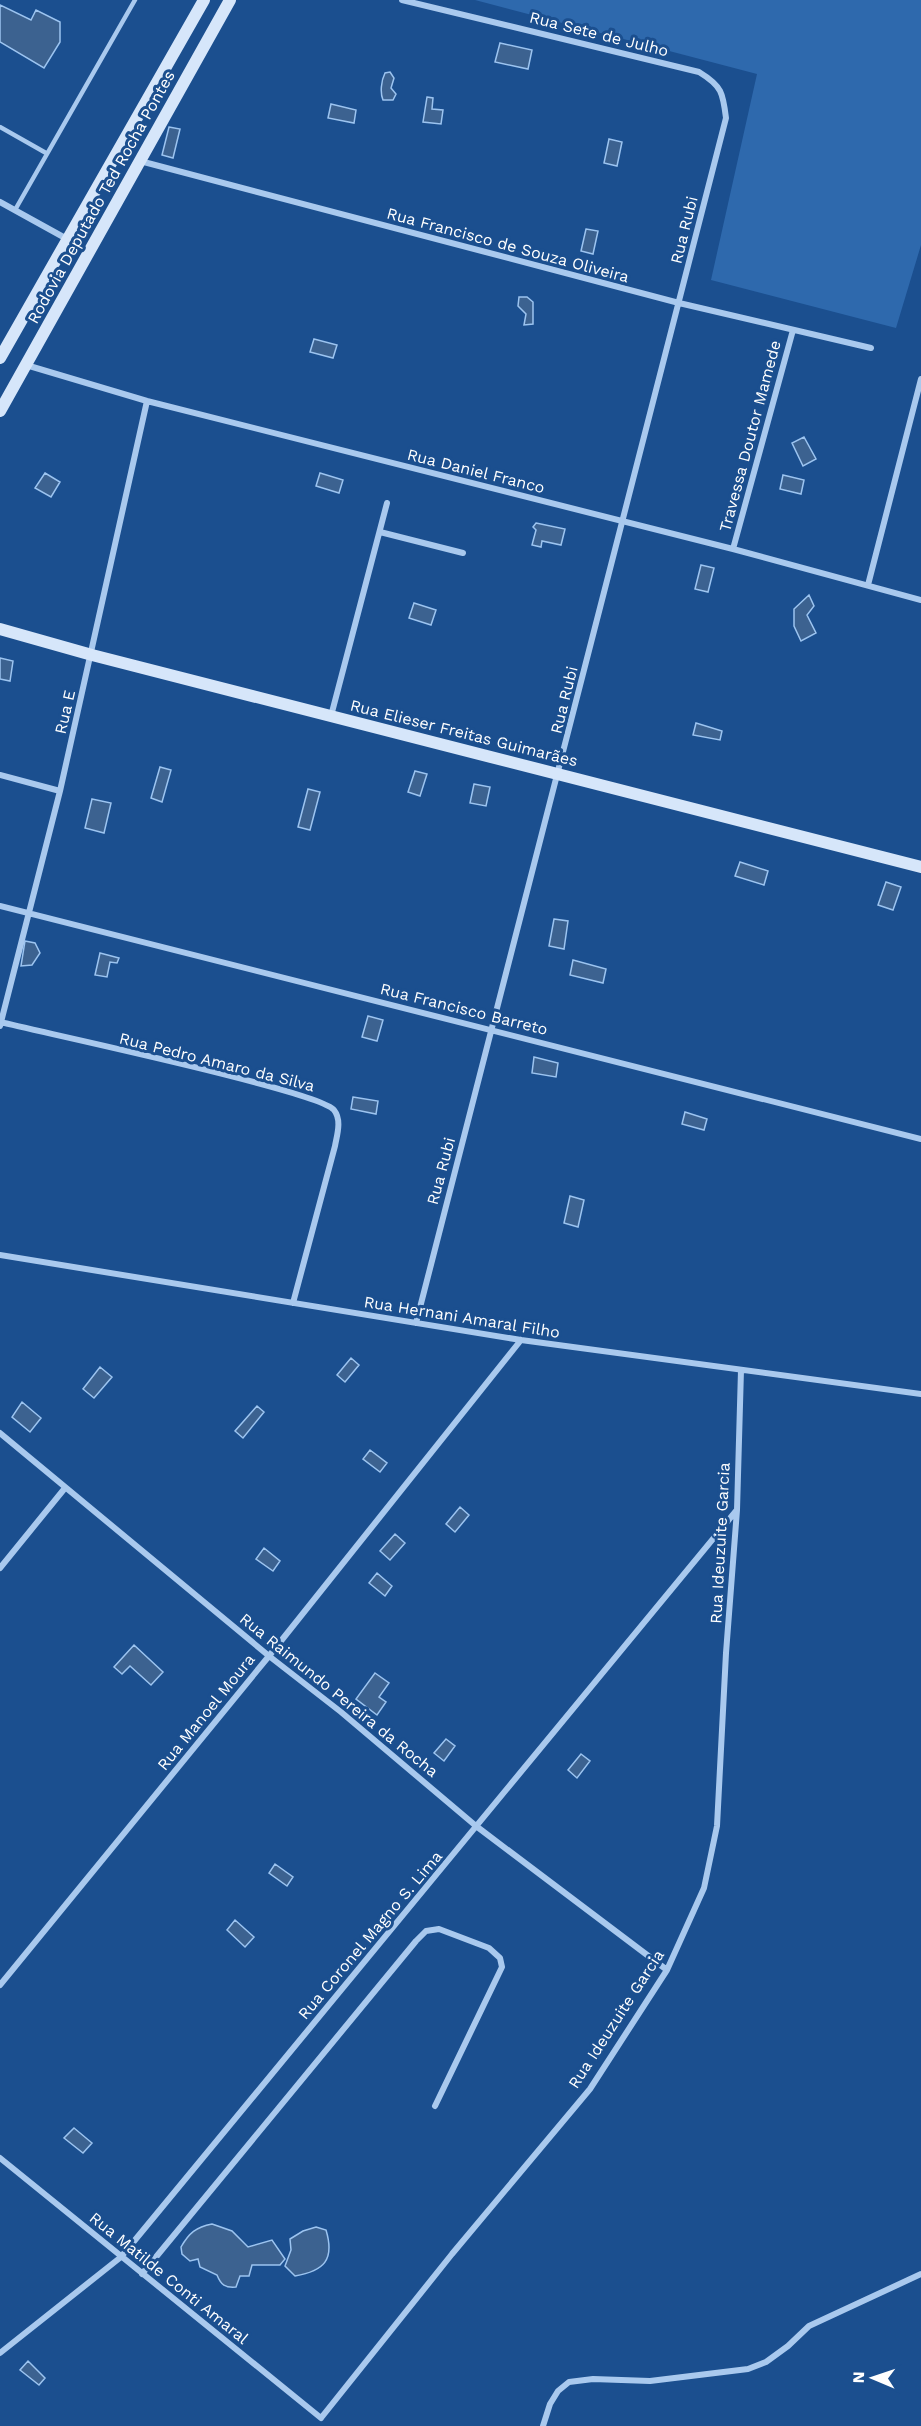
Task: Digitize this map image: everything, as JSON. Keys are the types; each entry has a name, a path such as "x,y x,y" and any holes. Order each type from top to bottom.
{"street":[{"name":"Rodovia Deputado Ted Rocha Pontes","path":"2,349 204,0"},
{"name":"Rodovia Deputado Ted Rocha Pontes","path":"0,411 230,0"},
{"name":"Rua Sete de Julho","path":"402,0 699,72 713,81 723,93 726,118"},
{"name":"Rua Rubi","path":"416,1323 726,118"},
{"name":"Rua Francisco de Souza Oliveira","path":"141,160 679,303 871,348"},
{"path":"0,202 67,239"},
{"name":"Travessa Doutor Mamede","path":"732,549 793,330"},
{"name":"Rua Daniel Franco","path":"26,365 147,401 732,549 921,600"},
{"path":"868,585 921,379"},
{"name":"Rua E","path":"0,1024 60,791 147,401"},
{"path":"332,716 387,503"},
{"path":"380,532 463,553"},
{"name":"Rua Elieser Freitas Guimarães","path":"0,629 92,655 921,867"},
{"path":"0,775 60,791"},
{"name":"Rua Francisco Barreto","path":"0,906 921,1139"},
{"name":"Rua Pedro Amaro da Silva","path":"0,1024 265,1085 314,1099 334,1109 339,1120 335,1146 293,1303"},
{"name":"Rua Hernani Amaral Filho","path":"0,1256 521,1341 921,1395"},
{"name":"Rua Manoel Moura","path":"0,1985 269,1656 521,1341"},
{"name":"Rua Ideuzuite Garcia","path":"321,2418 452,2254 590,2089 667,1970 704,1888 717,1826 726,1653 737,1510 741,1370"},
{"name":"Rua Raimundo Pereira da Rocha","path":"0,1433 269,1656 341,1712 476,1826 667,1970"},
{"path":"0,1568 65,1488"},
{"name":"Rua Coronel Magno S. Lima","path":"0,2353 121,2257 737,1510"},
{"path":"142,2274 416,1941 426,1931 439,1929 489,1948 500,1958 502,1967 435,2106"},
{"name":"Rua Matilde Conti Amaral","path":"0,2158 321,2418"},
{"path":"543,2426 550,2404 558,2391 569,2382 592,2379 650,2381 748,2369 766,2362 788,2346 809,2326 921,2274"},
{"path":"321,2418 323,2426"}],"lane":[{"path":"15,210 135,0"},
{"path":"0,127 46,153"}],"shaded area":[{"path":"475,0 921,0 921,245 896,328 711,280 757,74"},
{"path":"0,5 31,20 36,10 60,22 60,42 44,68 0,42"},
{"path":"500,43 532,50 528,69 495,62"},
{"path":"390,72 394,78 391,88 396,94 393,100 383,100 381,90 383,80 385,73"},
{"path":"427,97 433,98 432,109 443,110 441,124 423,122"},
{"path":"331,104 356,110 354,123 328,118"},
{"path":"169,127 180,129 173,158 162,155"},
{"path":"609,139 622,142 617,166 604,163"},
{"path":"586,229 598,231 593,254 581,251"},
{"path":"519,297 527,297 533,302 533,324 524,325 526,314 518,306"},
{"path":"314,339 337,345 333,358 310,352"},
{"path":"804,437 816,459 803,466 792,443"},
{"path":"45,473 60,482 51,497 35,488"},
{"path":"320,473 343,480 339,493 316,486"},
{"path":"783,475 804,480 801,494 780,489"},
{"path":"536,523 565,529 561,545 542,541 541,547 532,545 536,530 533,527"},
{"path":"701,565 714,568 708,592 695,589"},
{"path":"809,595 814,606 807,615 816,633 801,641 794,626 794,609"},
{"path":"414,603 436,610 431,625 409,618"},
{"path":"0,658 13,661 10,681 0,679"},
{"path":"696,723 722,731 720,740 693,735"},
{"path":"160,767 171,770 162,802 151,798"},
{"path":"415,771 427,774 420,796 408,792"},
{"path":"474,784 490,787 486,806 470,803"},
{"path":"308,789 320,792 310,830 298,827"},
{"path":"92,799 111,803 104,833 85,828"},
{"path":"740,862 768,871 764,885 735,876"},
{"path":"886,882 901,887 893,910 878,905"},
{"path":"554,919 568,921 564,949 549,946"},
{"path":"25,941 35,943 40,953 32,965 21,966"},
{"path":"100,953 119,958 117,963 110,962 107,977 95,975"},
{"path":"573,960 606,969 603,983 570,975"},
{"path":"368,1016 383,1020 377,1041 362,1037"},
{"path":"534,1057 558,1063 556,1077 532,1073"},
{"path":"353,1097 378,1101 376,1114 351,1109"},
{"path":"685,1112 707,1119 704,1130 682,1124"},
{"path":"570,1196 584,1200 578,1227 564,1223"},
{"path":"351,1358 359,1365 345,1382 337,1375"},
{"path":"100,1367 112,1377 94,1398 83,1389"},
{"path":"22,1402 41,1418 30,1432 12,1417"},
{"path":"257,1406 264,1412 243,1438 235,1431"},
{"path":"370,1450 387,1463 380,1472 363,1459"},
{"path":"460,1507 469,1515 455,1532 446,1524"},
{"path":"395,1534 405,1543 390,1560 380,1551"},
{"path":"264,1548 280,1561 273,1571 256,1559"},
{"path":"377,1573 392,1586 385,1596 369,1583"},
{"path":"134,1645 163,1672 151,1685 130,1666 122,1674 114,1667"},
{"path":"375,1673 389,1683 379,1697 386,1702 377,1715 356,1699"},
{"path":"446,1739 455,1746 444,1761 434,1753"},
{"path":"581,1754 590,1761 577,1778 568,1770"},
{"path":"275,1864 293,1877 287,1886 269,1873"},
{"path":"235,1920 254,1937 245,1947 227,1930"},
{"path":"74,2128 92,2143 83,2153 64,2138"},
{"path":"212,2224 232,2231 248,2247 272,2240 285,2259 280,2265 252,2265 249,2276 240,2276 236,2287 226,2286 217,2275 200,2267 198,2259 190,2261 182,2254 181,2247 190,2234"},
{"path":"316,2227 326,2230 328,2256 320,2267 295,2276 285,2266 291,2250 290,2239 303,2231"},
{"path":"28,2361 45,2378 39,2385 20,2370"}]}
